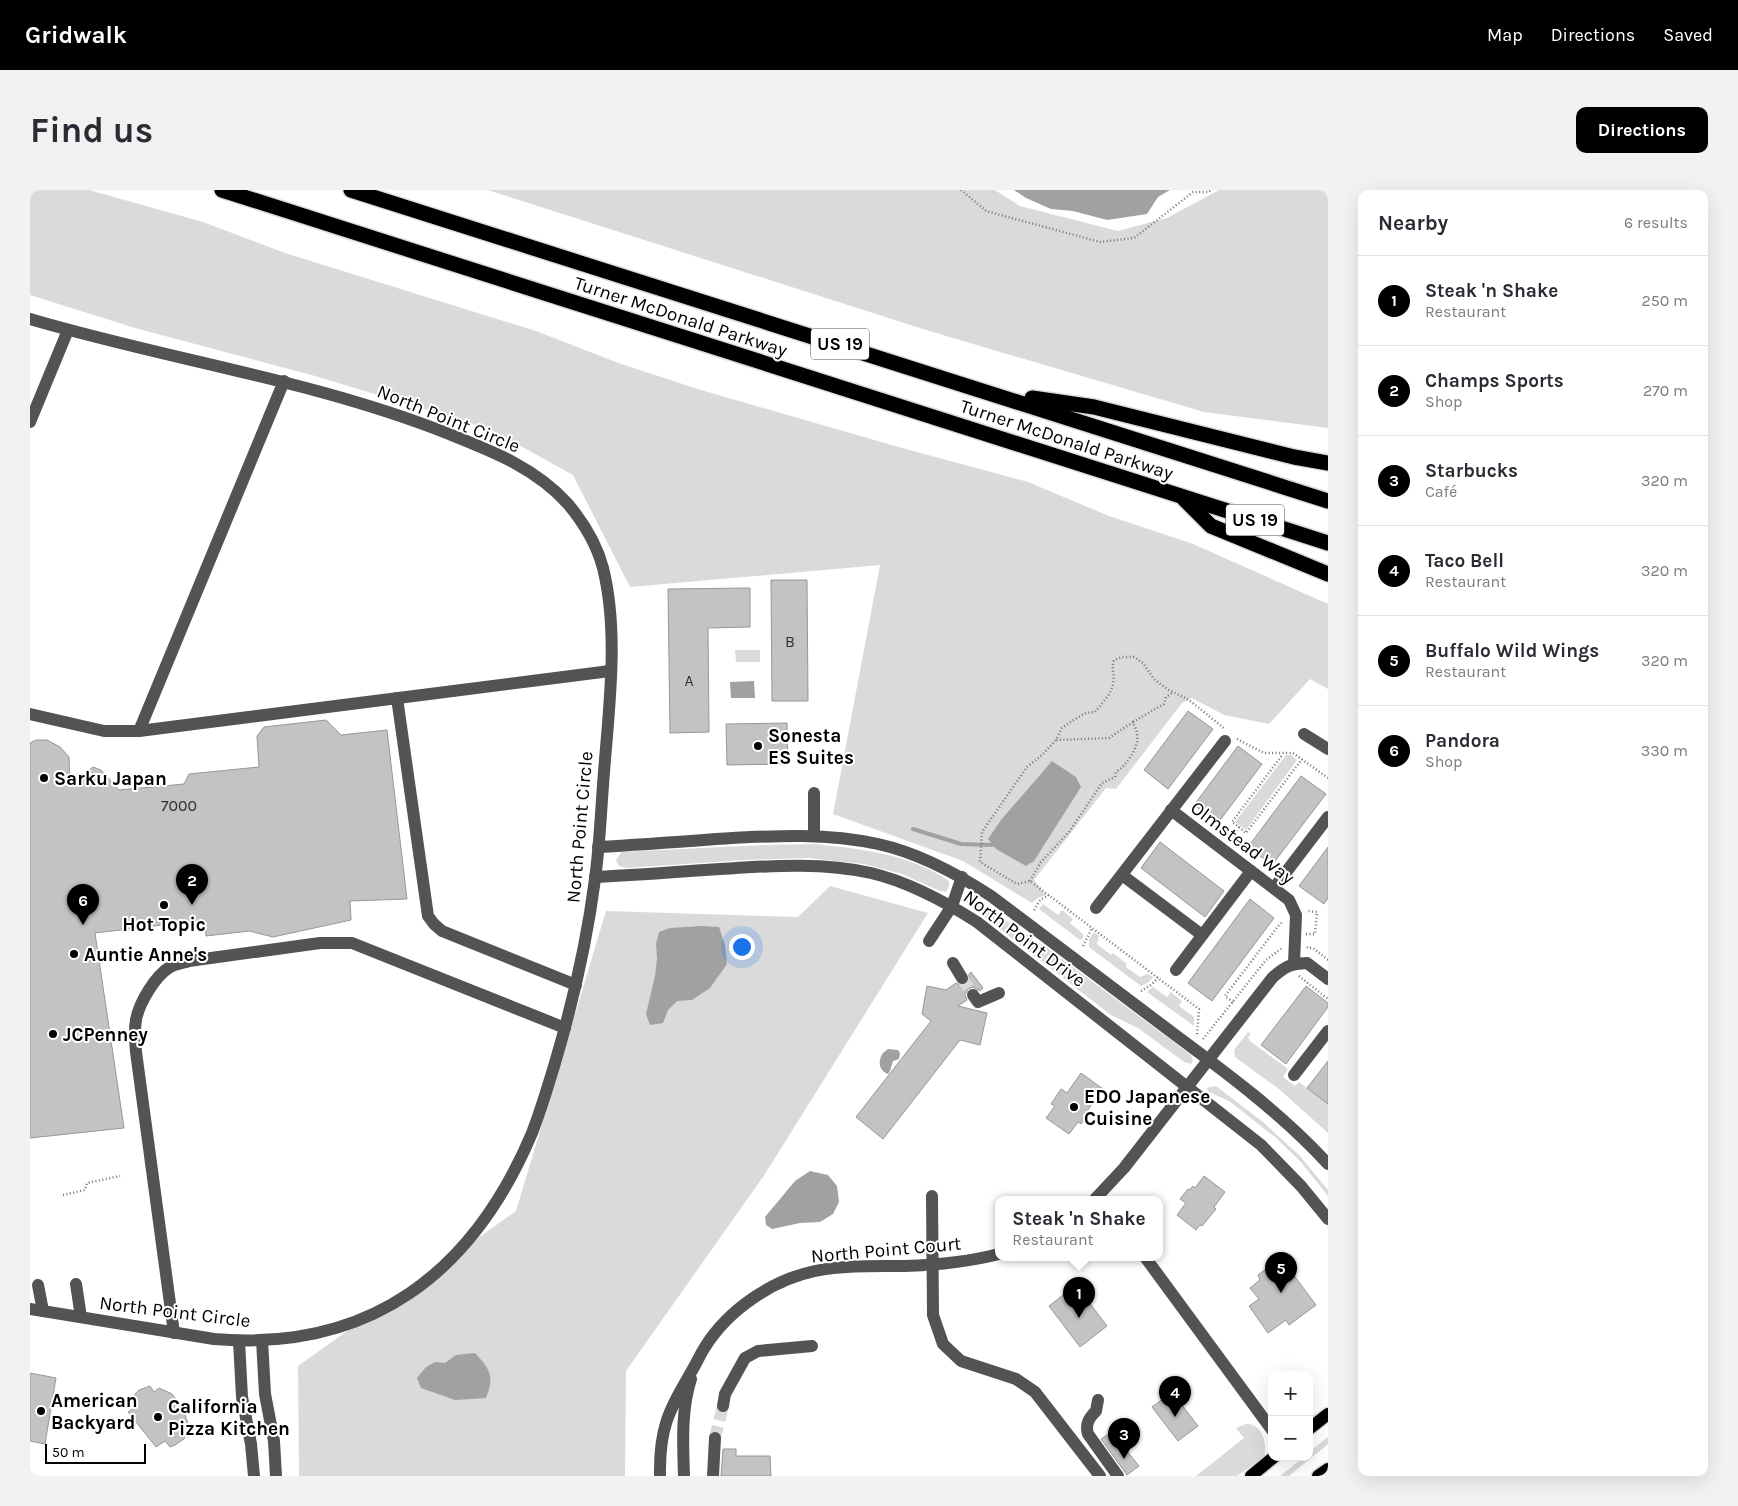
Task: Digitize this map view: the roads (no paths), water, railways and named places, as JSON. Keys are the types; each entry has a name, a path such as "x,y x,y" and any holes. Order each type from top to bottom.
{"highway":[{"name":"Turner McDonald Parkway","path":"222,190 1328,543"},
{"name":"Turner McDonald Parkway","path":"351,190 1328,501"},
{"path":"986,391 1094,408 1294,457 1328,463"},
{"path":"1182,497 1212,526 1328,574"}],"main road":[{"path":"1313,1426 1328,1414"},
{"path":"1251,1476 1269,1461"},
{"path":"1318,1476 1328,1469"}],"street":[{"name":"North Point Circle","path":"30,319 157,353 284,381 351,400 438,430 524,468 547,484 569,505 590,537 602,567 609,614 610,671 595,878 590,917 565,1028 540,1110 518,1162 490,1210 456,1254 428,1280 378,1313 334,1329 288,1339 239,1341 174,1333 30,1309"},
{"path":"30,422 68,330"},
{"path":"139,731 284,381"},
{"path":"30,714 104,731 139,731 610,671"},
{"path":"397,698 428,916 442,930 576,985"},
{"path":"1304,734 1328,749"},
{"path":"1096,908 1229,736"},
{"path":"814,794 814,836"},
{"name":"Olmstead Way","path":"1171,810 1290,900 1296,915 1294,963"},
{"path":"1274,888 1328,817"},
{"name":"North Point Drive","path":"598,847 778,835 849,838 910,853 962,877 991,896 1208,1059 1283,1119 1328,1164"},
{"name":"North Point Drive","path":"595,878 779,866 812,866 872,874 916,889 952,906 977,922 1260,1145 1301,1186 1328,1219"},
{"path":"1176,970 1251,871"},
{"path":"1122,875 1202,935"},
{"path":"929,941 952,906 962,877"},
{"path":"174,1333 135,1034 135,1021 139,1007 162,973 170,967 189,961 320,943 352,943 565,1028"},
{"path":"953,963 962,978"},
{"path":"1101,1196 1273,977 1286,966 1294,963 1307,963 1328,980"},
{"path":"973,995 978,1002 999,993"},
{"path":"1294,1075 1328,1031"},
{"path":"932,1196 933,1314 943,1344 961,1360 1016,1379 1036,1392 1100,1476"},
{"name":"North Point Court","path":"660,1476 663,1430 670,1409 706,1346 719,1328 752,1299 783,1282 813,1271 838,1268 932,1265 995,1255"},
{"path":"1148,1261 1268,1425"},
{"path":"76,1284 81,1317"},
{"path":"38,1285 43,1311"},
{"path":"262,1340 265,1394 274,1441 276,1476"},
{"path":"239,1341 242,1397 251,1444 254,1476"},
{"path":"723,1406 725,1394 744,1358 758,1350 812,1346"},
{"name":"North Point Court","path":"684,1476 683,1431 685,1409 694,1367"},
{"path":"1098,1400 1096,1411 1090,1417 1086,1428 1088,1434 1118,1476"},
{"path":"713,1476 715,1438"}],"waterway":[{"path":"913,829 961,844 992,845"}],"tunnel":[{"path":"962,978 973,995"},
{"path":"715,1438 723,1406"}],"place":[{"name":"Sonesta ES Suites","path":"758,746"},
{"name":"Sarku Japan","path":"44,778"},
{"name":"Hot Topic","path":"164,905"},
{"name":"Champs Sports","path":"192,905"},
{"name":"Pandora","path":"83,925"},
{"name":"Auntie Anne's","path":"74,954"},
{"name":"JCPenney","path":"53,1034"},
{"name":"EDO Japanese Cuisine","path":"1074,1107"},
{"name":"Buffalo Wild Wings","path":"1281,1293"},
{"name":"Steak 'n Shake","path":"1079,1318"},
{"name":"American Backyard","path":"41,1411"},
{"name":"California Pizza Kitchen","path":"158,1417"},
{"name":"Taco Bell","path":"1175,1417"},
{"name":"Starbucks","path":"1124,1459"}]}
